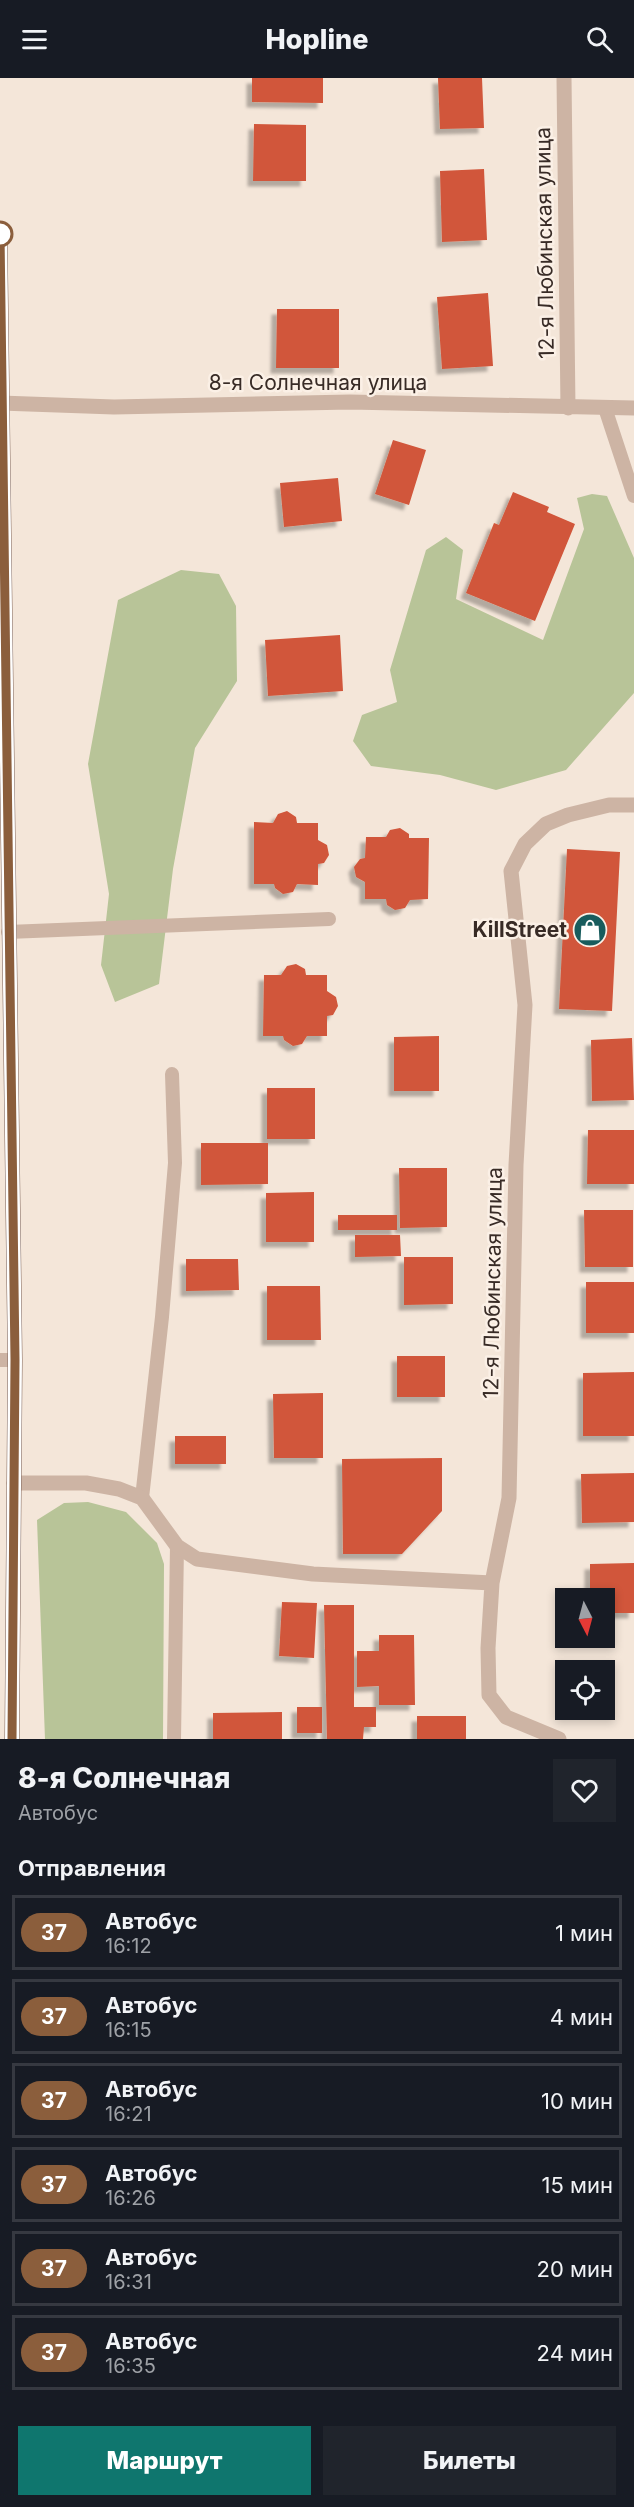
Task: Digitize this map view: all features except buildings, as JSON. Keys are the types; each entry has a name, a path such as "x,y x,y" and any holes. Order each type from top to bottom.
{"main road":[{"path":"0,237 8,932 4,986 7,1360 14,1483 6,1579 12,1739"}],"street":[{"name":"12-я Любинская улица","path":"564,78 568,408"},
{"name":"8-я Солнечная улица","path":"1,403 114,407 350,402 634,408"},
{"name":"12-я Любинская улица","path":"559,1739 506,1717 489,1695 488,1648 492,1583 509,1498 516,1165 525,1005 511,871 525,844 546,824 568,815 609,805 634,805"},
{"path":"14,1483 86,1483 119,1489 142,1498 177,1546 197,1559 313,1574 492,1583"}],"lane":[{"path":"605,408 634,496"},
{"path":"8,932 329,919"},
{"path":"142,1498 162,1317 175,1163 172,1074"},
{"path":"174,1739 177,1546"}],"green space":[{"path":"592,494 607,496 634,558 634,693 566,770 496,790 440,775 371,766 353,741 362,715 397,702 390,670 426,550 446,537 463,550 456,599 543,640 584,529 577,498"},
{"path":"181,570 219,574 236,606 237,681 195,748 173,869 159,984 115,1002 101,965 109,894 88,764 118,600"},
{"path":"88,1502 126,1512 157,1543 164,1564 163,1739 45,1739 37,1520 64,1503"}],"bus line":[{"name":"37","path":"0,234 15,1360 12,1739"}],"place":[{"name":"KillStreet","path":"590,930"}]}
